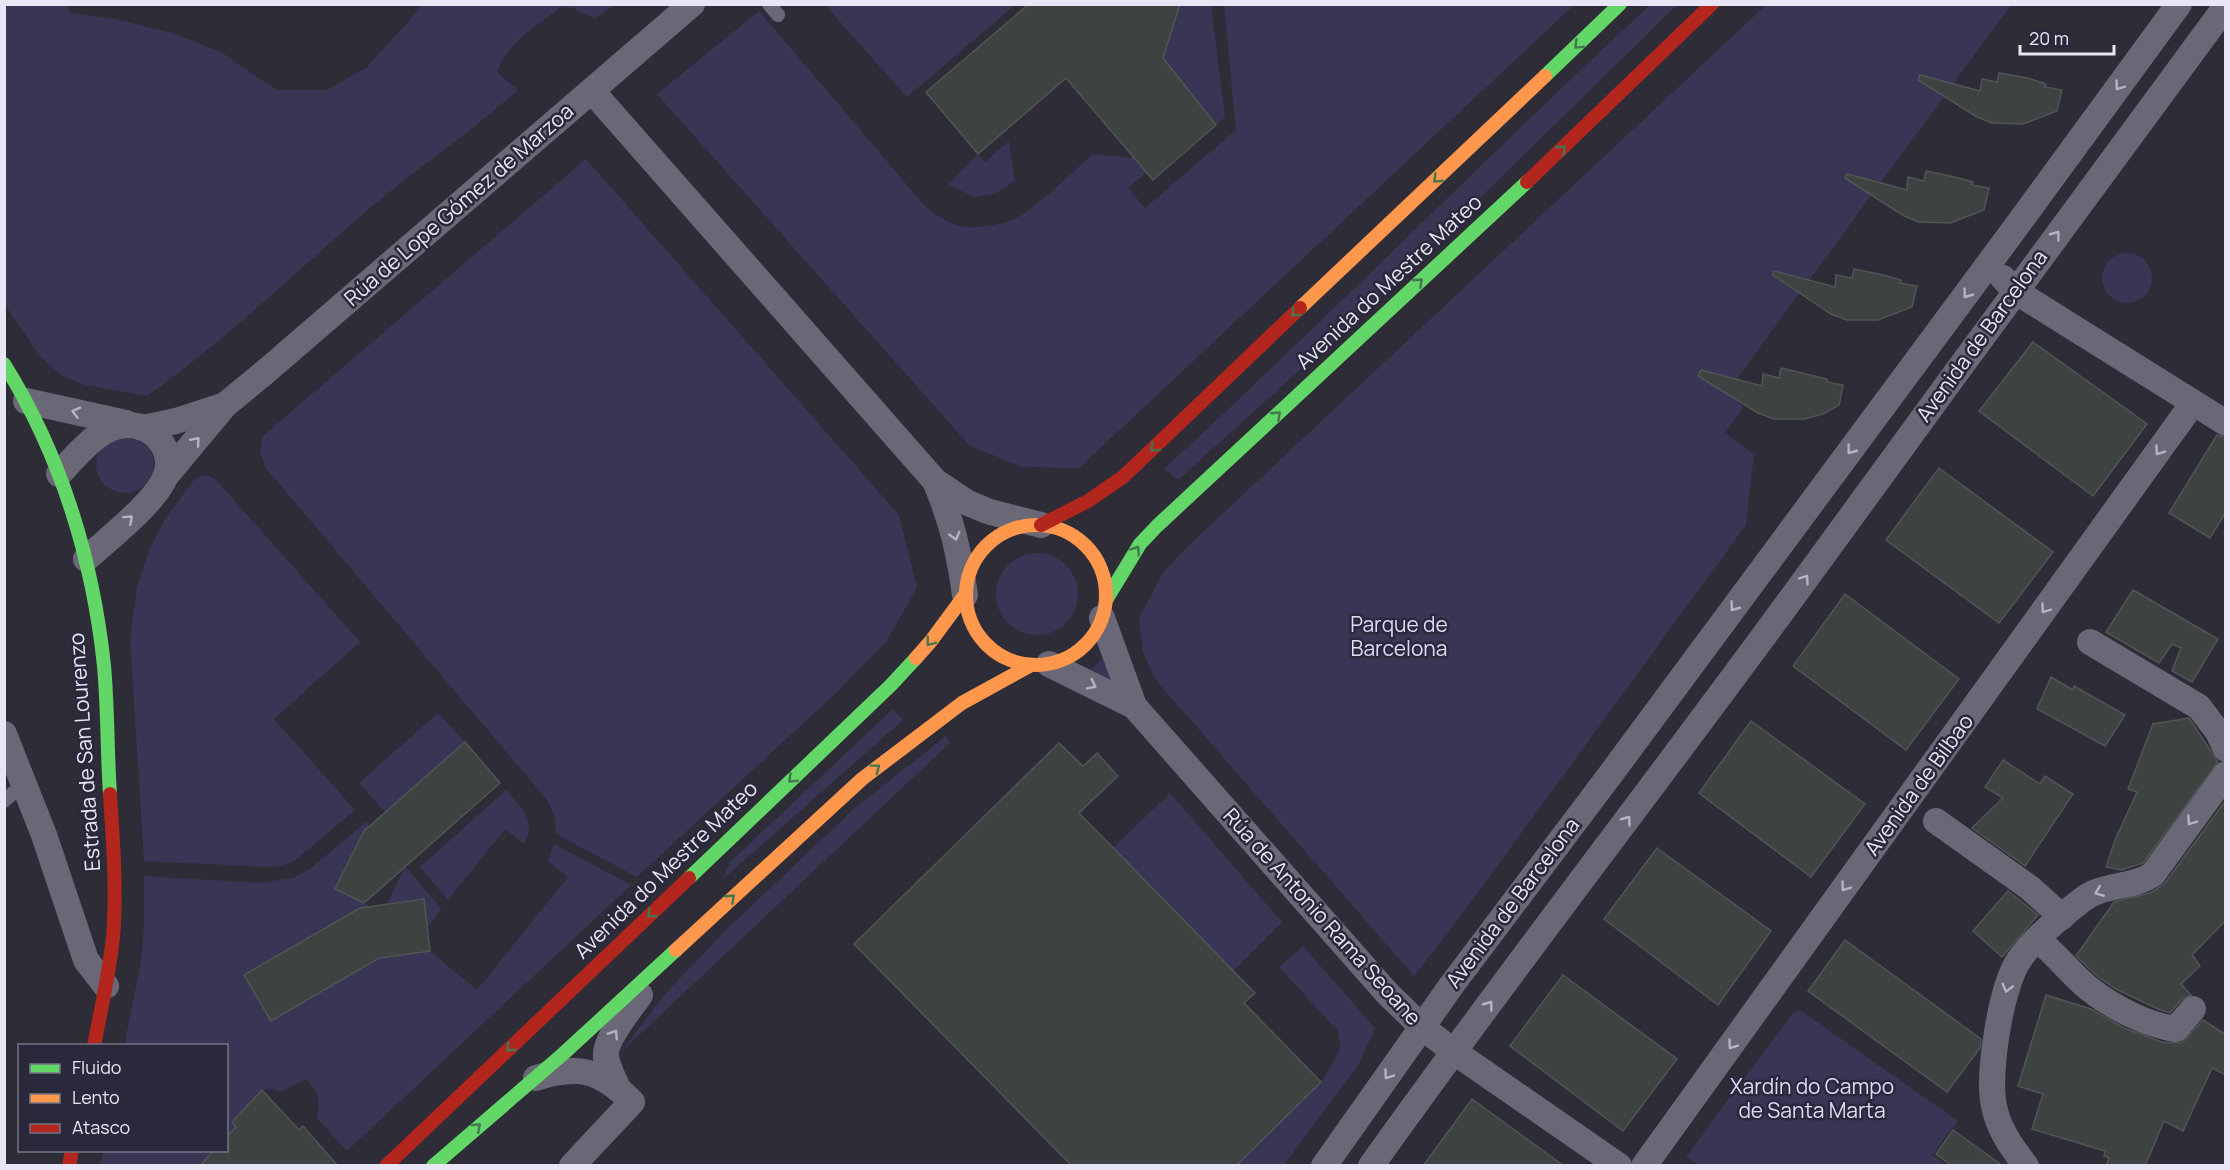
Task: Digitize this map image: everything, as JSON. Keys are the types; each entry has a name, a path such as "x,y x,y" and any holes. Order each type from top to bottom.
{"main road":[{"name":"Avenida do Mestre Mateo","path":"1041,525 1088,501 1123,477 1620,4"},
{"name":"Avenida do Mestre Mateo","path":"1104,609 1140,544 1157,526 1531,178 1712,4"},
{"name":"Estrada de San Lourenzo","path":"4,364 26,401 59,474 75,519 86,559 102,651 114,921 106,986 94,1044"},
{"path":"433,1166 534,1078 862,778 962,703 1040,664 1062,660 1081,649 1092,638 1104,609 1104,575 1089,548 1068,532 1056,527 1041,525 1015,527 988,543 973,562 965,595 967,609 973,627 987,646 1007,659 1040,664"},
{"name":"Avenida do Mestre Mateo","path":"386,1166 891,685 931,641 965,595"},
{"path":"374,1166 418,1125 444,1111"}],"street":[{"name":"Rúa de Lope Gómez de Marzoa","path":"86,559 146,504 165,477 225,405 692,4"},
{"name":"Avenida de Barcelona","path":"1324,1166 1422,1027 1995,256 2178,4"},
{"name":"Avenida de Barcelona","path":"1371,1166 2226,6"},
{"path":"592,91 935,481 968,503 990,512 1041,525"},
{"path":"1995,256 2000,273 2015,291 2226,423"},
{"name":"Rúa de Lope Gómez de Marzoa","path":"26,401 134,425 157,436 165,447 168,459 165,477"},
{"name":"Avenida de Bilbao","path":"1644,1166 2193,403"},
{"name":"Rúa de Lope Gómez de Marzoa","path":"59,474 99,435 111,428 176,421 225,405"},
{"path":"935,481 950,514 965,595"},
{"name":"Rúa de Antonio Rama Seoane","path":"1104,609 1134,706 1386,993 1422,1027 1454,1051 1619,1166"},
{"path":"2090,642 2199,707 2210,719 2226,749"},
{"path":"1707,644 1740,668"},
{"name":"Rúa de Antonio Rama Seoane","path":"1040,664 1134,706"},
{"path":"4,734 44,835 86,960 106,986"},
{"path":"2026,1166 2005,1137 1997,1118 1992,1095 1996,1041 2009,979 2020,958 2084,898 2125,883 2143,881 2153,874 2226,774"},
{"path":"1936,821 2030,888 2062,917"},
{"path":"2038,940 2088,988 2132,1015 2165,1028 2176,1029 2193,1009"},
{"path":"618,1088 608,1067 606,1054 609,1041 667,957"},
{"path":"534,1078 574,1069 596,1075 618,1088 632,1102 572,1166"}],"lane":[{"path":"4,801 24,783"}],"green space":[{"path":"4,5 67,5 70,13 115,19 172,33 221,52 276,90 327,90 367,67 423,5 613,5 595,19 573,8 561,7 521,37 504,57 497,72 518,90 383,197 231,330 147,396 86,385 62,376 40,356 5,305"},
{"path":"825,5 1015,5 907,97"},
{"path":"1180,5 1211,5 1225,117 1216,125 1163,58"},
{"path":"1224,5 1574,5 1079,468 1023,467 970,446 657,94 759,11 925,206 948,222 977,227 992,226 1012,220 1042,199 1093,154 1130,158 1133,156 1147,172 1128,188 1145,208 1236,130"},
{"path":"1650,5 1677,5 1352,323 1178,480 1164,469 1528,120"},
{"name":"Parque de Barcelona","path":"1766,5 2011,5 1727,392 1743,407 1725,433 1754,454 1746,525 1460,917 1414,976 1155,679 1143,652 1139,618 1163,573 1187,547"},
{"path":"1009,141 1015,181 996,193 975,197 948,185 978,154 985,162"},
{"path":"586,159 899,515 917,587 886,642 837,692 637,877 556,834 555,819 548,801 265,467 260,451 263,436"},
{"path":"2122,253 2132,253 2145,260 2152,273 2152,283 2145,296 2132,303 2122,303 2113,299 2106,292 2102,283 2102,273 2106,264 2113,257"},
{"path":"125,435 136,437 149,448 154,464 152,475 141,488 125,493 114,491 101,480 96,464 98,453 109,440"},
{"path":"208,475 216,480 360,642 274,719 355,810 297,859 285,865 269,867 144,861 130,640 137,587 149,550 165,519 193,481 199,476"},
{"path":"1037,553 1053,556 1066,565 1075,578 1078,594 1075,610 1066,623 1053,632 1037,635 1021,632 1008,623 999,610 996,594 999,578 1008,565 1021,556"},
{"path":"1107,654 1126,692 1087,673"},
{"path":"893,709 903,720 722,880 730,862"},
{"path":"438,713 465,742 386,813 359,783"},
{"path":"946,736 950,743 620,1053 665,994 727,929 856,807"},
{"path":"506,790 522,808 528,821 528,836 524,844 505,829 448,900 420,867"},
{"path":"1170,793 1282,922 1233,971 1113,848"},
{"path":"366,822 398,859 335,889 372,907 353,912 244,975 271,1021 379,958 430,951 477,990 568,877 548,861 554,844 631,885 347,1151 317,1118 319,1106 317,1096 313,1087 305,1079 282,1092 271,1089 262,1090 232,1122 236,1127 228,1136 228,1044 124,1044 141,961 144,876 261,883 293,878 310,869"},
{"path":"405,866 441,909 428,927 423,899 387,904"},
{"path":"1303,946 1375,1028 1359,1064 1284,1165 1236,1166 1321,1082 1337,1056 1340,1046 1338,1031 1279,967"},
{"name":"Xardín do Campo de Santa Marta","path":"1800,1010 1958,1121 1932,1155 1946,1165 1700,1166 1686,1157 1792,1014"},
{"path":"103,1152 213,1152 200,1165 100,1166"}],"building":[{"path":"1029,4 1180,4 1163,58 1216,125 1153,180 1066,78 978,154 926,92"},
{"path":"1999,73 2028,78 2046,84 2045,87 2062,90 2057,111 2023,124 1992,123 1977,117 1918,80 1920,75 1980,91 1982,79 1997,82"},
{"path":"1926,171 1989,188 1984,210 1950,223 1919,222 1904,216 1845,178 1847,174 1907,190 1908,177 1924,181"},
{"path":"1854,269 1917,286 1912,307 1878,320 1847,320 1831,314 1773,275 1774,271 1835,287 1836,275 1852,278"},
{"path":"2033,342 2147,424 2093,496 1979,411"},
{"path":"1781,368 1843,385 1839,405 1823,414 1804,419 1774,419 1758,413 1698,376 1701,370 1762,386 1763,374 1779,378"},
{"path":"2217,435 2226,438 2226,512 2210,538 2169,513"},
{"path":"1939,468 2053,552 1999,623 1886,540"},
{"path":"2133,590 2218,639 2192,682 2172,671 2181,648 2172,644 2159,663 2106,632"},
{"path":"1845,594 1959,679 1906,750 1793,666"},
{"path":"2051,677 2073,690 2074,686 2125,715 2105,746 2037,709"},
{"path":"2189,718 2218,762 2143,863 2121,870 2106,867 2115,840 2137,792 2128,789 2153,724"},
{"path":"1751,721 1865,804 1811,877 1699,793"},
{"path":"465,742 500,783 364,903 335,889 364,831"},
{"path":"1059,743 1083,766 1097,753 1118,776 1079,813 1255,993 1244,1003 1321,1082 1236,1166 1072,1166 854,944"},
{"path":"2003,760 2040,784 2045,776 2073,794 2025,866 1972,828 2003,798 1985,787"},
{"path":"2226,800 2226,920 2192,955 2200,966 2181,984 2191,995 2182,999 2170,1013 2116,989 2097,976 2076,956 2114,902 2150,893 2165,883"},
{"path":"1657,848 1771,931 1718,1005 1604,919"},
{"path":"2008,891 2038,915 2002,957 1973,931"},
{"path":"424,899 430,951 379,958 271,1021 244,975 360,908"},
{"path":"1845,940 1981,1039 1980,1048 1947,1092 1808,991"},
{"path":"1563,975 1677,1059 1623,1131 1510,1046"},
{"path":"2046,995 2091,1009 2124,1028 2162,1042 2182,1043 2203,1020 2226,1035 2226,1075 2212,1068 2183,1131 2164,1121 2145,1166 2106,1166 2109,1158 2104,1156 2105,1151 2032,1129 2043,1094 2018,1086"},
{"path":"262,1090 299,1130 303,1126 338,1166 200,1166 212,1152 228,1152 228,1135 236,1127 232,1122"},
{"path":"1472,1099 1564,1166 1423,1166"},
{"path":"1953,1130 2003,1166 1952,1166 1936,1154"}],"traffic: fast":[{"path":"1545,76 1620,4"},
{"path":"1106,600 1140,544 1157,526 1527,182"},
{"path":"4,364 24,399 58,472 83,548 99,626 104,666 110,794"},
{"path":"689,878 891,685 916,658"},
{"path":"433,1166 563,1054 676,950"}],"traffic: slow":[{"path":"1300,308 1545,76"},
{"path":"1036,525 1063,530 1086,545 1101,568 1106,595 1101,622 1086,645 1063,660 1036,665 1009,660 986,645 971,622 966,595 971,568 986,545 1009,530 1036,525"},
{"path":"916,658 965,595"},
{"path":"676,950 862,779 962,703 1031,665"}],"traffic: jam":[{"path":"1527,182 1712,4"},
{"path":"1041,525 1088,501 1123,477 1300,308"},
{"path":"94,1044 113,937 115,902 110,794"},
{"path":"386,1166 689,878"},
{"path":"69,1166 72,1152"}]}
